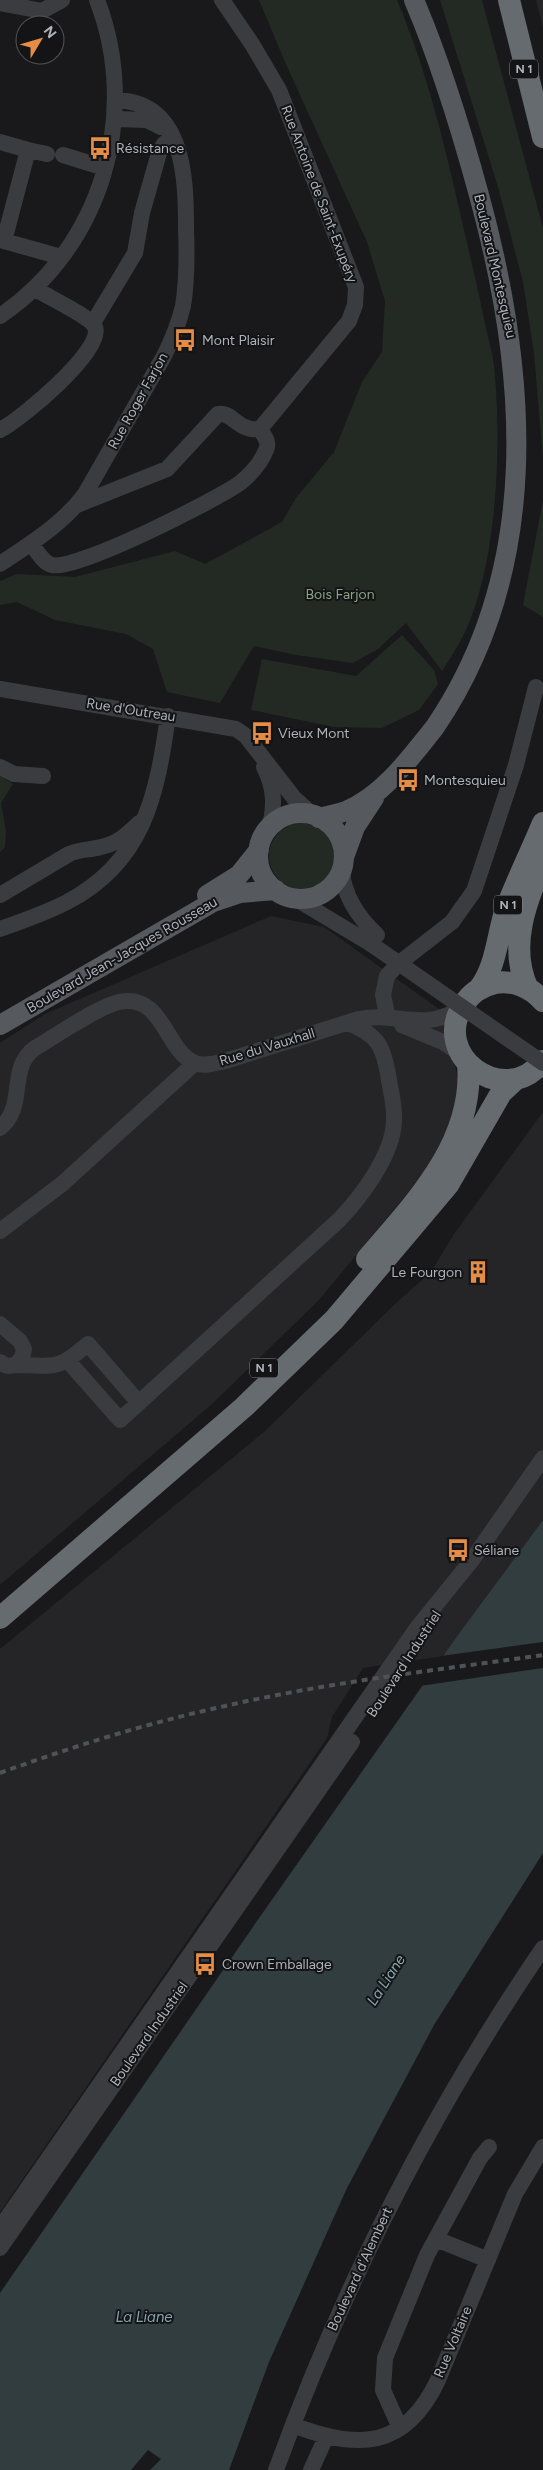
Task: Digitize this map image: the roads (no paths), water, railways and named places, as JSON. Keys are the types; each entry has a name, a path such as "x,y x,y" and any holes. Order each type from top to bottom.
{"highway":[{"name":"N 1","path":"508,0 543,137"},
{"name":"N 1","path":"524,0 543,79"},
{"name":"N 1","path":"480,989 491,968 502,925 514,890 543,822"},
{"name":"N 1","path":"538,995 519,965 520,933 528,901 543,862"},
{"path":"538,995 504,982 480,989 469,997 461,1008 455,1031 465,1059 488,1077 501,1080 516,1079 530,1073 543,1062"},
{"name":"N 1","path":"0,1597 254,1378 301,1332 350,1279 426,1187 447,1156 458,1133 469,1090 465,1059"},
{"name":"N 1","path":"0,1618 244,1407 334,1320 448,1185 501,1093 516,1079"}],"main road":[{"name":"Boulevard Montesquieu","path":"343,864 358,822 386,783 406,763 442,717 462,685 480,650 495,616 506,578 516,531 520,494 520,442 516,380 503,292 462,134 416,0"},
{"name":"Boulevard Montesquieu","path":"316,817 348,810 386,783"},
{"path":"291,815 316,817 330,824 337,834 342,845 343,864 334,884 322,894 308,899 296,898 276,890 262,872 259,850 269,829 282,819 291,815"},
{"name":"Boulevard Jean-Jacques Rousseau","path":"0,1012 233,879 246,868 259,850"},
{"name":"Boulevard Jean-Jacques Rousseau","path":"0,1025 213,902 240,894 276,890"}],"street":[{"path":"0,3 42,11 62,0"},
{"path":"0,316 34,288 61,257 89,210 106,168 116,120 116,100 110,38 97,0"},
{"name":"Rue Antoine de Saint-Exupéry","path":"222,0 252,44 279,90 356,287 355,305 349,321 260,429"},
{"name":"Rue Roger Farjon","path":"0,564 54,526 77,505 101,467 164,356 174,336 183,307 187,238 185,182 181,155 159,118 149,110 133,102 116,100"},
{"name":"Rue Roger Farjon","path":"116,120 151,121 172,137"},
{"path":"0,430 30,411 76,366 96,337 93,323 135,253 142,213 159,153 164,144 172,137"},
{"path":"0,142 106,168"},
{"path":"28,150 4,241 61,257"},
{"path":"34,288 93,323"},
{"path":"31,543 46,562 57,566 125,544 228,490 245,479 254,470 266,450 267,442 260,429 247,429 226,414 218,414 167,469 77,505"},
{"path":"390,1018 383,995 387,976 398,964 452,922 474,891 516,765 536,687"},
{"name":"Rue d'Outreau","path":"0,689 233,728 243,734 298,803 316,817"},
{"path":"0,929 56,908 88,890 128,850 146,817 158,779 168,716"},
{"name":"Rue d'Outreau","path":"254,748 267,773 274,798 273,815 269,829"},
{"path":"0,767 14,774 43,776"},
{"path":"0,894 69,854 78,850 101,848 117,841 146,817"},
{"path":"343,864 343,884 351,903 374,939 543,1062"},
{"path":"296,898 374,939 543,1050"},
{"path":"0,1128 14,1111 20,1067 26,1055 34,1048 118,1002 137,1003 152,1011 182,1052 195,1063 62,1184 0,1231"},
{"name":"Rue du Vauxhall","path":"195,1063 217,1063 370,1016 430,1021 446,1017 461,1008"},
{"name":"Rue du Vauxhall","path":"390,1018 443,1042 465,1059"},
{"path":"68,1361 120,1420 339,1220 362,1193 375,1172 390,1140 394,1123 387,1065 383,1050 376,1039 362,1029 347,1023"},
{"path":"0,1324 23,1346 23,1356 9,1365 0,1378"},
{"path":"9,1365 58,1366 68,1361 88,1344 139,1403"},
{"path":"447,1593 543,1458"},
{"name":"Boulevard Industriel","path":"0,2228 417,1628 447,1593"},
{"name":"Boulevard Industriel","path":"0,2248 427,1634 447,1593"},
{"name":"Boulevard d'Alembert","path":"276,2470 322,2350 358,2270 408,2171 461,2076 543,1948"},
{"path":"400,2428 383,2390 385,2358 417,2278 436,2239 480,2158 489,2147"},
{"name":"Rue Voltaire","path":"293,2425 326,2437 344,2441 366,2440 382,2436 400,2428 411,2419 428,2400 515,2194 543,2147"},
{"path":"436,2239 488,2260"},
{"path":"311,2470 326,2437"}],"water":[{"name":"La Liane","path":"543,1520 543,1853 434,2025 347,2188 269,2362 229,2470 150,2470 161,2459 148,2450 131,2470 0,2470 0,2293 257,1921 458,1635"}],"railway":[{"path":"0,1773 111,1736 225,1706 344,1683 543,1655"}],"place":[{"name":"Résistance","path":"100,148"},
{"name":"Mont Plaisir","path":"185,340"},
{"name":"Vieux Mont","path":"262,733"},
{"name":"Montesquieu","path":"408,780"},
{"name":"Le Fourgon","path":"478,1272"},
{"name":"Séliane","path":"458,1550"},
{"name":"Crown Emballage","path":"205,1964"}],"park label":[{"name":"Bois Farjon","path":"340,594"}]}
